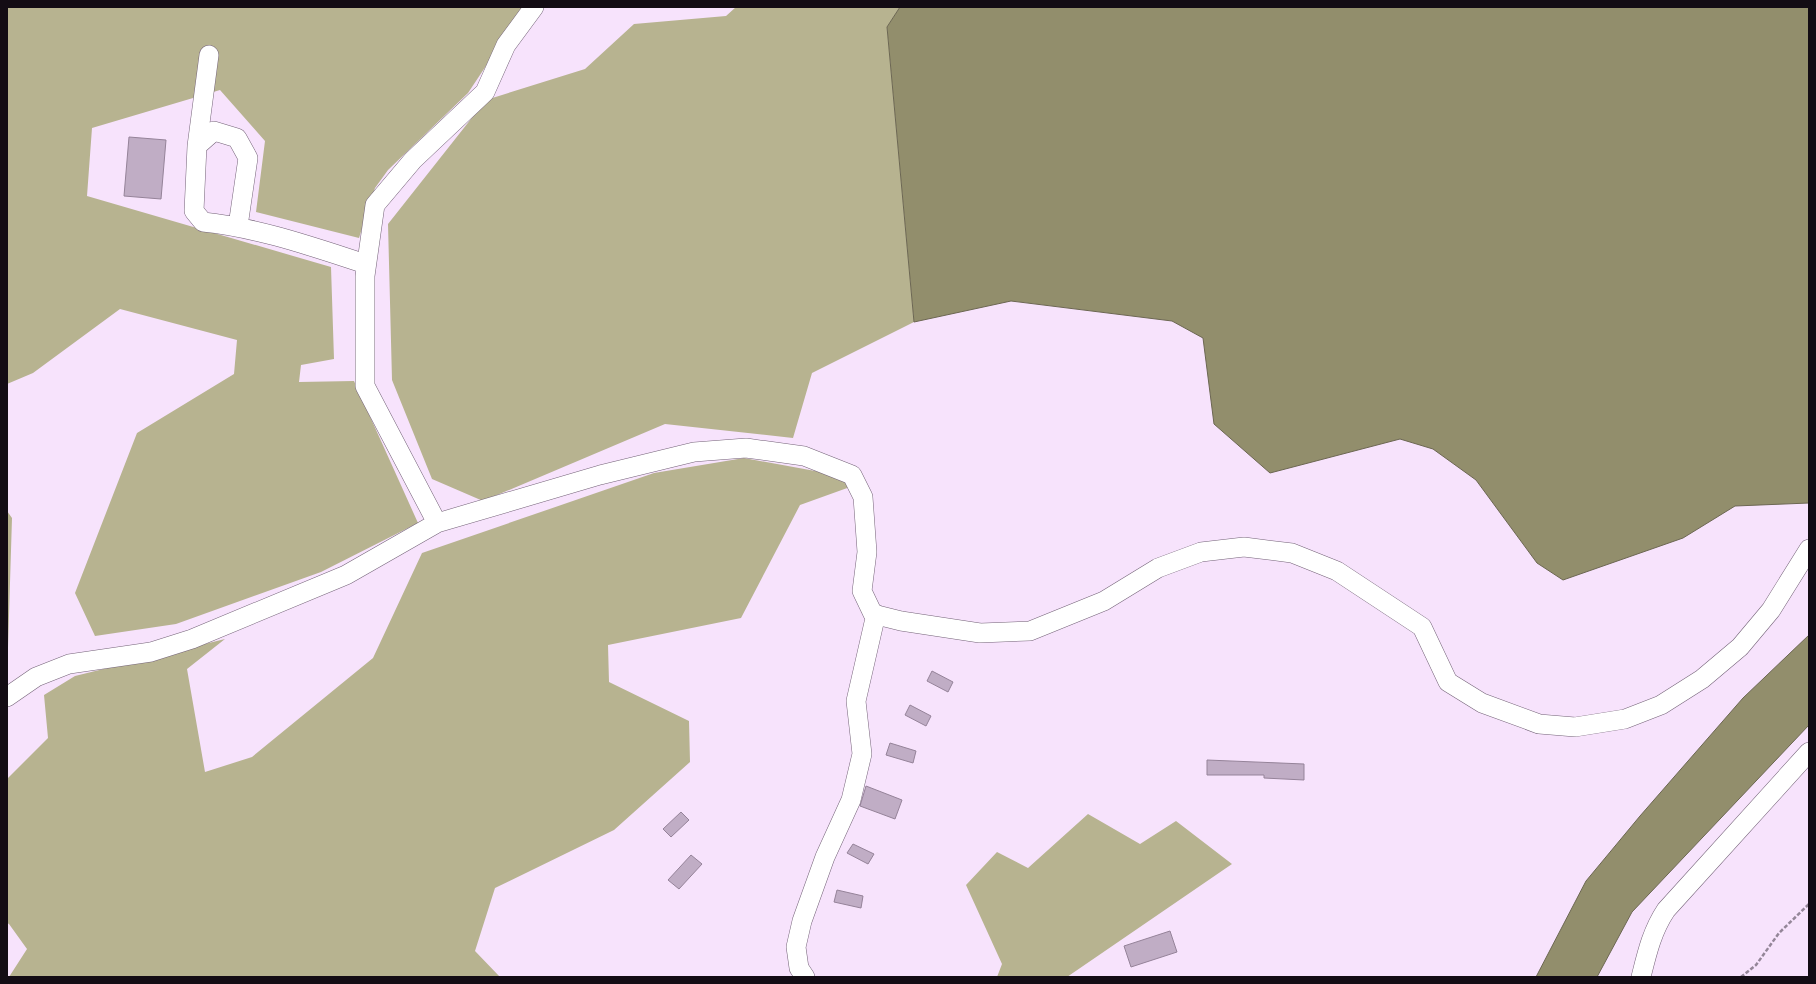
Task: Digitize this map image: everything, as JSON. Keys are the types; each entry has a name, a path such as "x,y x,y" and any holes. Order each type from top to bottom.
{"street":[{"path":"438,524 365,386 365,276 375,205 413,160 485,92 506,45 534,7"},
{"path":"209,55 197,146 194,211 203,222 238,226 279,236 366,264"},
{"path":"197,146 214,132 237,138 248,158 238,226"},
{"path":"7,697 36,678 70,664 151,652 192,639 346,575 438,524 600,475 694,452 746,448 804,456 852,475 864,497 867,552 862,591 873,614 901,621 980,633 1030,631 1104,601 1158,568 1201,552 1244,546 1292,553 1337,571 1422,627 1448,682 1482,703 1539,724 1575,727 1625,719 1662,704 1702,679 1740,647 1771,610 1809,549"},
{"path":"805,977 799,968 796,947 802,921 824,857 851,800 862,754 856,701 876,614"},
{"path":"1641,977 1650,941 1657,923 1666,910 1809,752"}],"path":[{"path":"1741,977 1756,965 1779,933 1809,904"}],"shaded area":[{"path":"7,7 525,7 468,93 388,170 375,188 359,238 256,212 265,141 220,90 92,128 87,196 331,267 334,359 301,365 299,382 354,381 418,523 321,572 176,624 95,636 75,593 137,433 234,374 237,340 120,309 33,373 7,384"},
{"path":"736,7 900,7 887,27 914,322 812,373 793,438 665,424 483,501 432,479 392,380 388,224 486,100 585,69 634,24 726,16"},
{"path":"900,7 1809,7 1809,503 1735,506 1683,538 1563,580 1537,563 1476,480 1433,449 1400,439 1270,473 1214,424 1203,338 1172,321 1011,301 914,322 887,27"},
{"path":"744,458 837,475 850,487 800,505 741,618 608,645 609,682 689,721 690,762 614,830 495,888 475,951 500,977 9,977 27,949 7,923 7,779 48,738 44,695 75,676 225,639 187,669 205,772 252,757 373,658 422,553 654,473"},
{"path":"7,511 12,518 7,680"},
{"path":"1809,635 1809,725 1632,912 1597,977 1536,977 1586,881 1640,816 1743,698"},
{"path":"1088,814 1140,844 1176,821 1232,864 1067,977 997,977 1002,964 966,885 997,852 1028,868"}],"building":[{"path":"129,137 166,140 161,199 124,196"},
{"path":"932,671 953,682 948,692 927,681"},
{"path":"910,705 931,716 926,726 905,715"},
{"path":"890,743 916,751 913,763 886,755"},
{"path":"1207,760 1304,764 1304,780 1264,778 1264,775 1207,775"},
{"path":"866,786 902,800 895,819 860,806"},
{"path":"681,812 689,820 671,837 663,829"},
{"path":"853,844 874,854 868,864 847,853"},
{"path":"691,855 702,864 679,889 668,880"},
{"path":"837,890 863,896 861,908 834,902"},
{"path":"1170,931 1177,952 1131,967 1124,946"}]}
